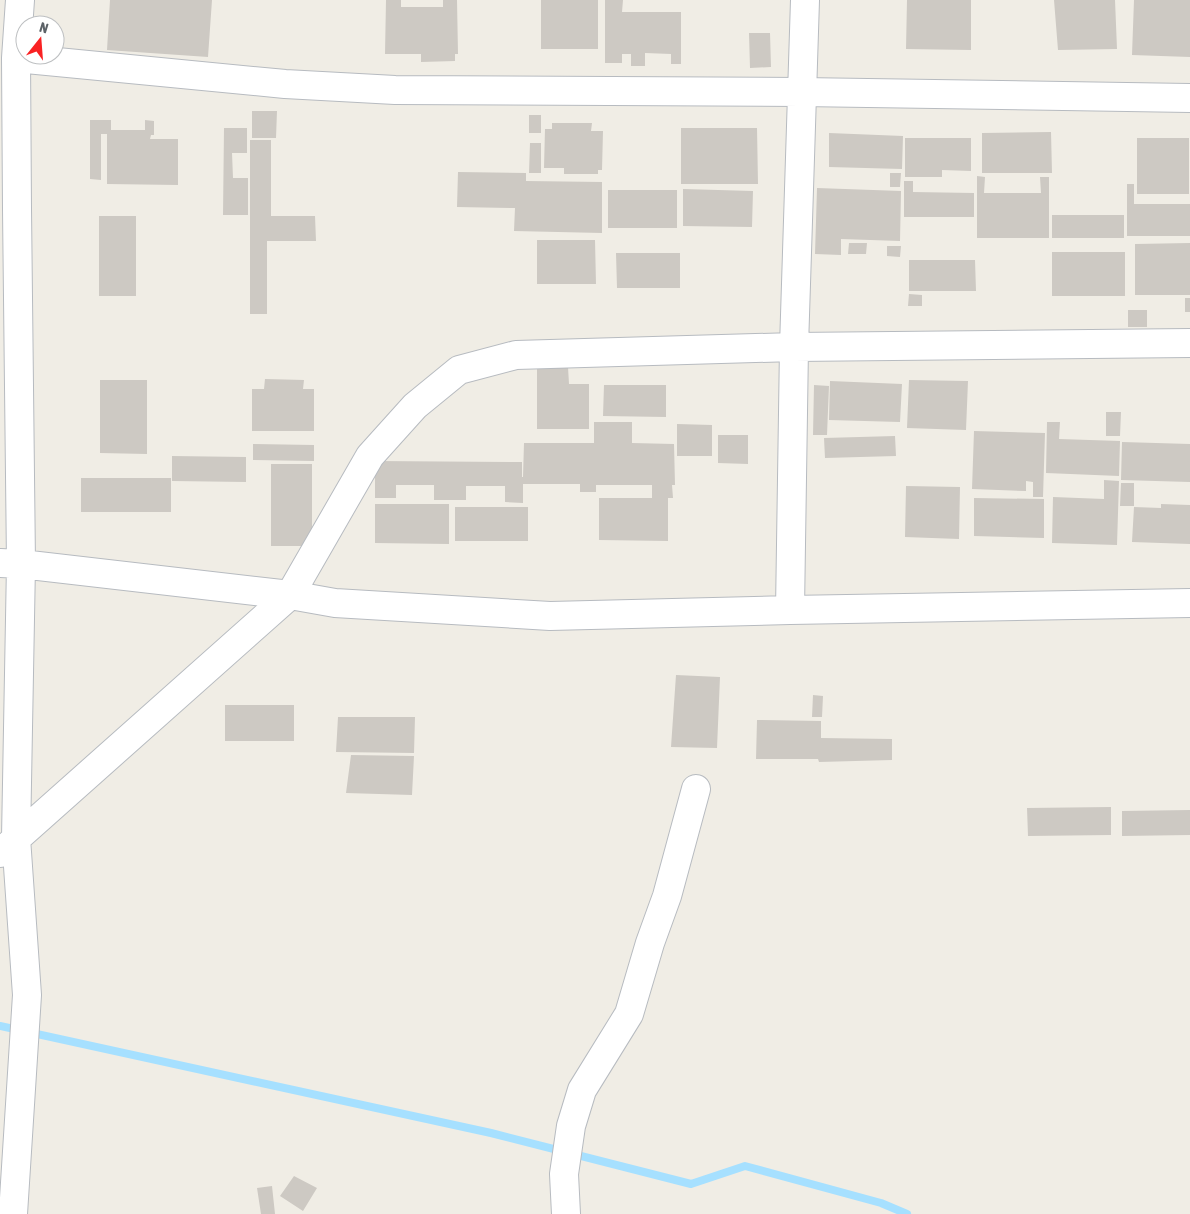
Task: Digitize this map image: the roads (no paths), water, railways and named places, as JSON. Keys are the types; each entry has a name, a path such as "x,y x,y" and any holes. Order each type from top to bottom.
{"street":[{"path":"19,15 20,0"},
{"path":"790,610 794,347 804,0"},
{"path":"65,63 285,84 385,89 801,92 1190,98"},
{"path":"13,1214 26,995 8,846 11,563 8,209 16,65"},
{"path":"8,846 290,594 370,456 415,406 459,370 516,355 794,347 1190,343"},
{"path":"11,563 290,594 335,603 550,616 1190,604"},
{"path":"566,1214 564,1174 571,1126 582,1090 629,1014 650,943 668,896 696,789"}],"waterway":[{"path":"0,1026 491,1133 691,1184 745,1166 881,1203 907,1214"}]}
